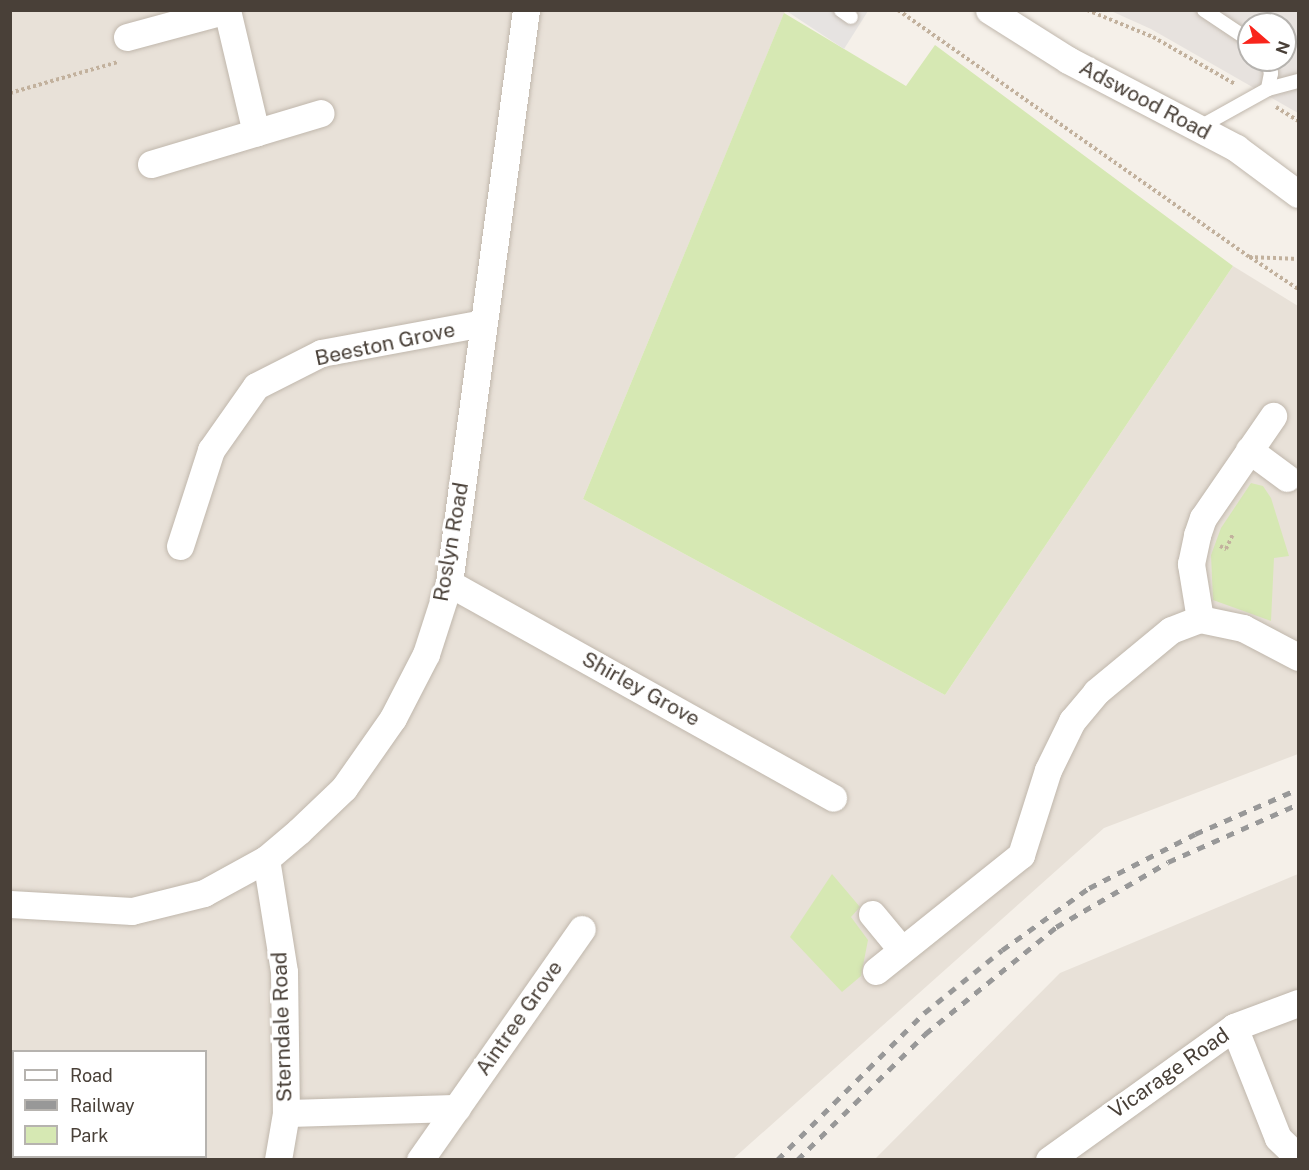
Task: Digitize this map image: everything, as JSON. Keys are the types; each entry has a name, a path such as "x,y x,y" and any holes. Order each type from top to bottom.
{"street":[{"path":"127,37 227,10 256,133"},
{"name":"Roslyn Road","path":"10,904 132,911 204,893 266,859 344,788 393,718 426,654 448,584 526,10"},
{"name":"Adswood Road","path":"988,10 1068,60 1236,148 1299,194"},
{"path":"151,164 321,113"},
{"name":"Beeston Grove","path":"180,546 212,450 256,386 321,353 483,323"},
{"path":"1200,619 1191,564 1203,518 1273,416"},
{"path":"1249,450 1287,478"},
{"name":"Shirley Grove","path":"448,584 832,798"},
{"path":"876,971 1021,855 1048,770 1072,721 1096,692 1171,630 1200,619 1243,628 1299,657"},
{"name":"Sterndale Road","path":"266,859 284,972 286,1113 278,1160"},
{"path":"872,914 901,949"},
{"name":"Aintree Grove","path":"420,1160 582,929"},
{"name":"Vicarage Road","path":"1049,1160 1234,1027 1299,1003"},
{"path":"1234,1027 1278,1138 1299,1157"},
{"path":"286,1113 457,1108"}],"lane":[{"path":"1204,10 1237,32"},
{"path":"1262,92 1271,72"},
{"path":"1198,128 1262,92 1299,81"}],"path":[{"path":"898,10 1249,257 1299,289"},
{"path":"1087,10 1153,37 1262,92 1299,120"},
{"path":"10,93 132,58 127,37"},
{"path":"1249,257 1299,259"}],"shaded area":[{"path":"785,10 868,11 844,49"},
{"path":"10,11 785,11 583,499 945,695 1233,266 1298,306 1298,754 1104,828 733,1159 11,1159"},
{"path":"1111,11 1298,11 1298,113 1151,29"},
{"path":"1298,874 1298,1159 874,1160 1060,973"}],"green space":[{"path":"784,13 906,86 935,45 1233,266 945,695 583,499"},
{"path":"1251,483 1263,486 1271,498 1289,556 1274,558 1271,621 1213,600 1211,555 1221,528"},
{"path":"832,874 860,907 851,917 868,940 861,976 842,992 790,937"}],"railway":[{"path":"777,1160 924,1013 1002,950 1089,888 1195,834 1298,789"},
{"path":"797,1160 925,1034 1056,927 1168,862 1298,804"}]}
